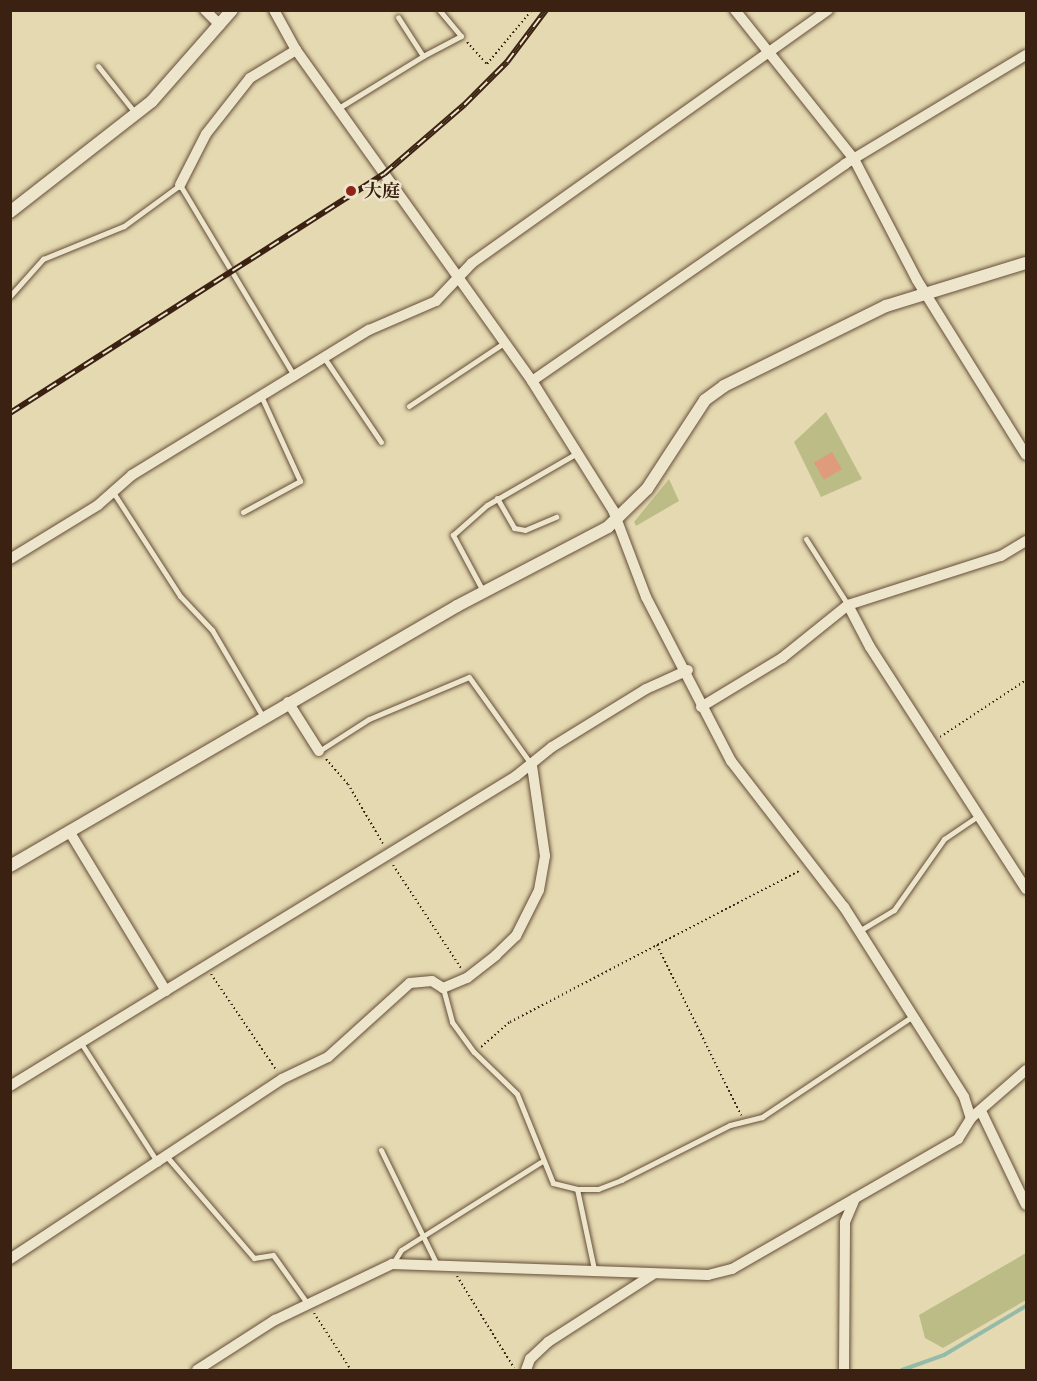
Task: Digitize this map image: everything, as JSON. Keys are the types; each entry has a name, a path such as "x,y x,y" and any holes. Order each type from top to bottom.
{"street":[{"path":"206,10 220,25"},
{"path":"10,212 136,114 180,73 232,10"},
{"path":"274,10 296,50 337,109 532,381 619,519 646,597 687,670 701,707 747,784 859,932 964,1097 971,1118"},
{"path":"735,10 854,159 926,293 1026,455"},
{"path":"10,559 113,492 132,475 296,378 369,330 436,301 472,263 828,10"},
{"path":"180,185 206,134 250,78 296,50"},
{"path":"532,381 854,159 1026,55"},
{"path":"10,866 288,702 619,519 647,489 705,400 724,386 814,337 926,293 1026,263"},
{"path":"701,707 782,658 848,605 1001,556 1026,541"},
{"path":"848,605 870,647 981,814 1026,890"},
{"path":"10,1086 388,856 532,766 552,747 646,689 687,670"},
{"path":"288,702 319,751"},
{"path":"10,1259 163,1161 282,1079 328,1057 410,983 432,981 443,988 467,978 516,936 539,890 545,856 532,766"},
{"path":"69,831 166,991"},
{"path":"197,1371 307,1303 392,1264 436,1263 708,1275 732,1269 958,1139 971,1118 1026,1070"},
{"path":"981,1111 1026,1205"},
{"path":"844,1371 845,1222 855,1198"},
{"path":"526,1371 530,1359 548,1342 655,1274"}],"lane":[{"path":"337,109 423,56 461,36 439,10"},
{"path":"398,17 423,56"},
{"path":"98,66 136,114"},
{"path":"10,297 43,259 124,226 180,185 296,378"},
{"path":"409,406 504,343"},
{"path":"325,359 381,442"},
{"path":"243,512 300,481 262,398"},
{"path":"484,592 453,535 497,498 577,453"},
{"path":"113,492 180,596 212,630 263,717"},
{"path":"497,498 514,528 525,530 556,517"},
{"path":"806,539 848,605"},
{"path":"319,751 369,719 469,677 532,766"},
{"path":"859,932 894,910 944,839 981,814"},
{"path":"443,988 452,1022 474,1052 517,1094 541,1162 553,1183 577,1189 598,1189 621,1180 743,1119 762,1117 913,1016"},
{"path":"81,1043 163,1161 254,1258 273,1255 307,1303"},
{"path":"381,1150 422,1240 436,1263"},
{"path":"392,1264 401,1250 422,1240 541,1162"},
{"path":"577,1189 594,1269"}],"path":[{"path":"461,36 487,64 532,10"},
{"path":"933,742 1026,680"},
{"path":"319,751 348,784 388,856 467,978"},
{"path":"474,1052 510,1022 810,865"},
{"path":"657,945 743,1119"},
{"path":"206,966 282,1079"},
{"path":"449,1264 516,1371"},
{"path":"307,1303 351,1371"}],"green space":[{"path":"826,412 862,479 821,497 794,442"},
{"path":"669,479 679,501 636,526 634,522"},
{"path":"1026,1253 1026,1300 943,1348 925,1338 919,1315"}],"building":[{"path":"832,452 842,469 824,480 814,462"}],"waterway":[{"path":"902,1370 944,1355 1026,1306"}],"railway":[{"path":"10,413 384,174 464,105 507,62 546,10"}],"place":[{"name":"大庭","path":"351,191"}]}
